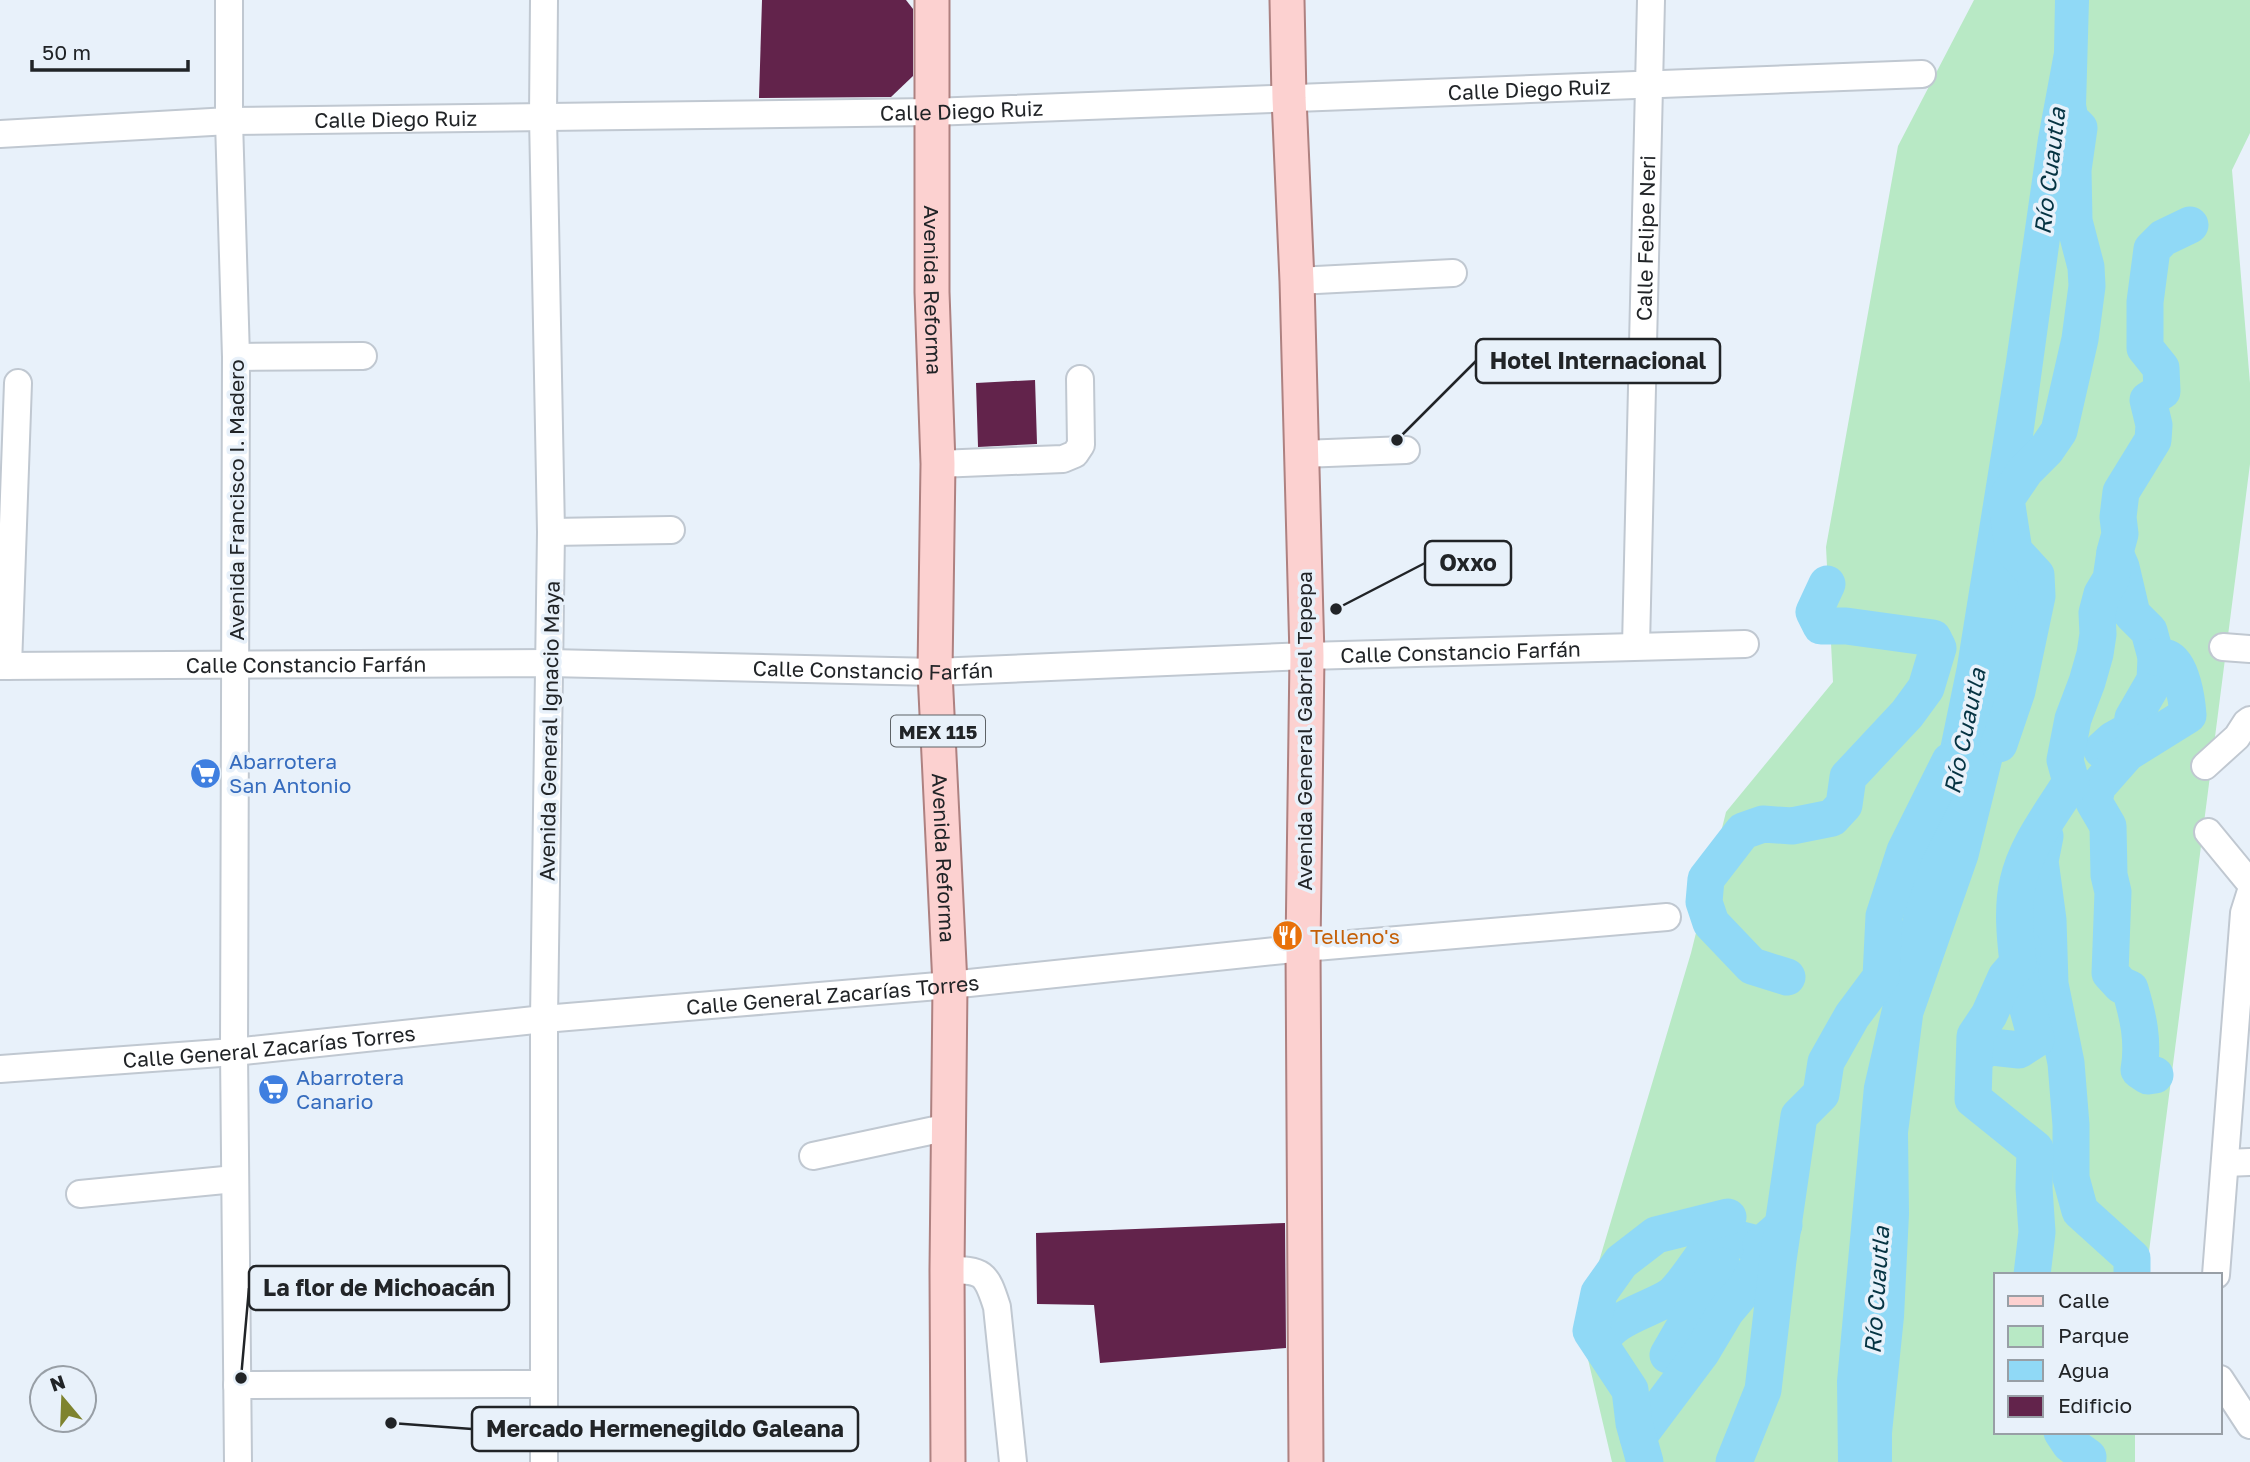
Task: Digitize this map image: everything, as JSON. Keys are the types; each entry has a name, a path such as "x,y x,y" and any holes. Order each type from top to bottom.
{"main road":[{"name":"Avenida Reforma","path":"932,0 932,292 938,464 935,671 950,985 948,1462"},
{"name":"Avenida General Gabriel Tepepa","path":"1287,0 1307,656 1303,948 1306,1462"}],"street":[{"name":"Avenida Francisco I. Madero","path":"229,0 229,121 236,358 234,1052 238,1462"},
{"name":"Avenida General Ignacio Maya","path":"544,0 543,116 551,532 544,1019 544,1462"},
{"name":"Calle Felipe Neri","path":"1636,646 1651,0"},
{"name":"Calle Diego Ruiz","path":"0,134 229,121 931,112 1922,74"},
{"path":"1297,281 1453,273"},
{"path":"236,358 363,356"},
{"path":"938,464 1063,459 1075,454 1081,445 1080,379"},
{"path":"4,666 18,383"},
{"path":"1302,454 1406,450"},
{"path":"551,532 671,530"},
{"name":"Calle Constancio Farfán","path":"4,666 550,663 935,671 1307,656 1745,644"},
{"path":"2223,647 2250,649"},
{"path":"2205,766 2237,737 2250,720"},
{"path":"2208,832 2250,883"},
{"path":"2216,1273 2237,1162 2245,913 2250,894"},
{"name":"Calle General Zacarías Torres","path":"0,1069 234,1052 544,1019 950,985 1303,948 1667,917"},
{"path":"813,1156 949,1127"},
{"path":"80,1194 235,1179"},
{"path":"947,1270 971,1270 985,1276 991,1287 997,1307 1013,1462"},
{"path":"2222,1382 2250,1425"},
{"path":"237,1385 544,1384"}],"green space":[{"path":"1974,0 2250,0 2250,133 2232,170 2250,383 2250,464 2146,1273 1994,1273 1994,1434 2135,1434 2135,1462 1612,1462 1580,1325 1691,953 1726,812 1833,682 1826,547 1898,146"}],"water":[{"name":"Río Cuautla","path":"2055,0 2089,0 2086,106 2063,217 2020,511 2022,571 2014,713 1978,859 1923,1016 1908,1133 1909,1214 1904,1317 1892,1433 1892,1462 1838,1462 1837,1381 1864,1086 1924,826 1957,666 2006,361 2038,138 2054,52"}],"building":[{"path":"762,0 906,0 913,9 913,76 891,97 759,98"},
{"path":"1035,380 1037,444 978,447 976,383"},
{"path":"1285,1223 1286,1348 1100,1363 1094,1305 1037,1304 1036,1233"}],"waterway":[{"name":"Río Cuautla","path":"1999,744 2017,691 2037,596 2036,575 2014,551 2006,499 2025,471 2046,450 2059,431 2080,339 2087,286 2086,267 2074,221 2073,170 2079,128 2070,119 2066,98"},
{"path":"2032,1273 2037,1232 2035,1149 1973,1099 1975,1036 1989,1015 2006,977 2018,963 2015,933 2018,882 2033,842 2071,782 2065,760 2073,719 2095,654 2097,613 2102,594 2111,579 2120,534 2118,517 2121,492 2153,440 2154,425 2148,400 2162,391 2161,368 2145,348 2145,302 2152,249 2163,238 2190,225"},
{"path":"2102,750 2131,730 2133,718 2155,680 2156,657 2149,631 2132,614 2115,553"},
{"path":"1787,977 1752,966 1711,923 1704,902 1706,879 1743,831 1763,824 1792,826 1832,818 1844,805 1848,777 1907,714 1926,688 1938,648 1933,638 1846,626 1821,626 1814,612 1827,584"},
{"path":"2155,1075 2148,1076 2139,1070 2139,1029 2130,989 2121,985 2110,973 2113,892 2109,875 2108,826 2094,802 2097,787 2127,753 2188,715 2183,684 2176,667 2167,658 2156,657"},
{"name":"Río Cuautla","path":"1734,1462 1763,1390 1799,1116 1821,1094 1826,1062 1852,1016 1881,977 1884,916 1905,851 1950,761"},
{"path":"2045,836 2040,861 2048,920 2050,984 2066,1063 2071,1125 2071,1178 2080,1211 2132,1258 2132,1273"},
{"path":"1975,1054 1992,1047 2019,1050 2036,1039 2019,976 2023,947"},
{"path":"1645,1462 1634,1423 1630,1390 1591,1331 1599,1293 1621,1262 1656,1235 1728,1217"},
{"path":"1601,1345 1611,1328 1671,1296 1689,1276 1718,1234 1761,1245 1784,1225"},
{"path":"1638,1437 1701,1353 1726,1311 1747,1286 1763,1256 1761,1245"},
{"path":"1668,1355 1722,1266"},
{"path":"2063,1434 2070,1444 2088,1457 2085,1462"}],"place":[{"name":"Hotel Internacional","path":"1397,440"},
{"name":"Oxxo","path":"1336,609"},
{"name":"Abarrotera San Antonio","path":"206,773"},
{"name":"Telleno's","path":"1287,936"},
{"name":"Abarrotera Canario","path":"273,1089"},
{"name":"La flor de Michoacán","path":"241,1378"},
{"name":"Mercado Hermenegildo Galeana","path":"391,1423"}]}
